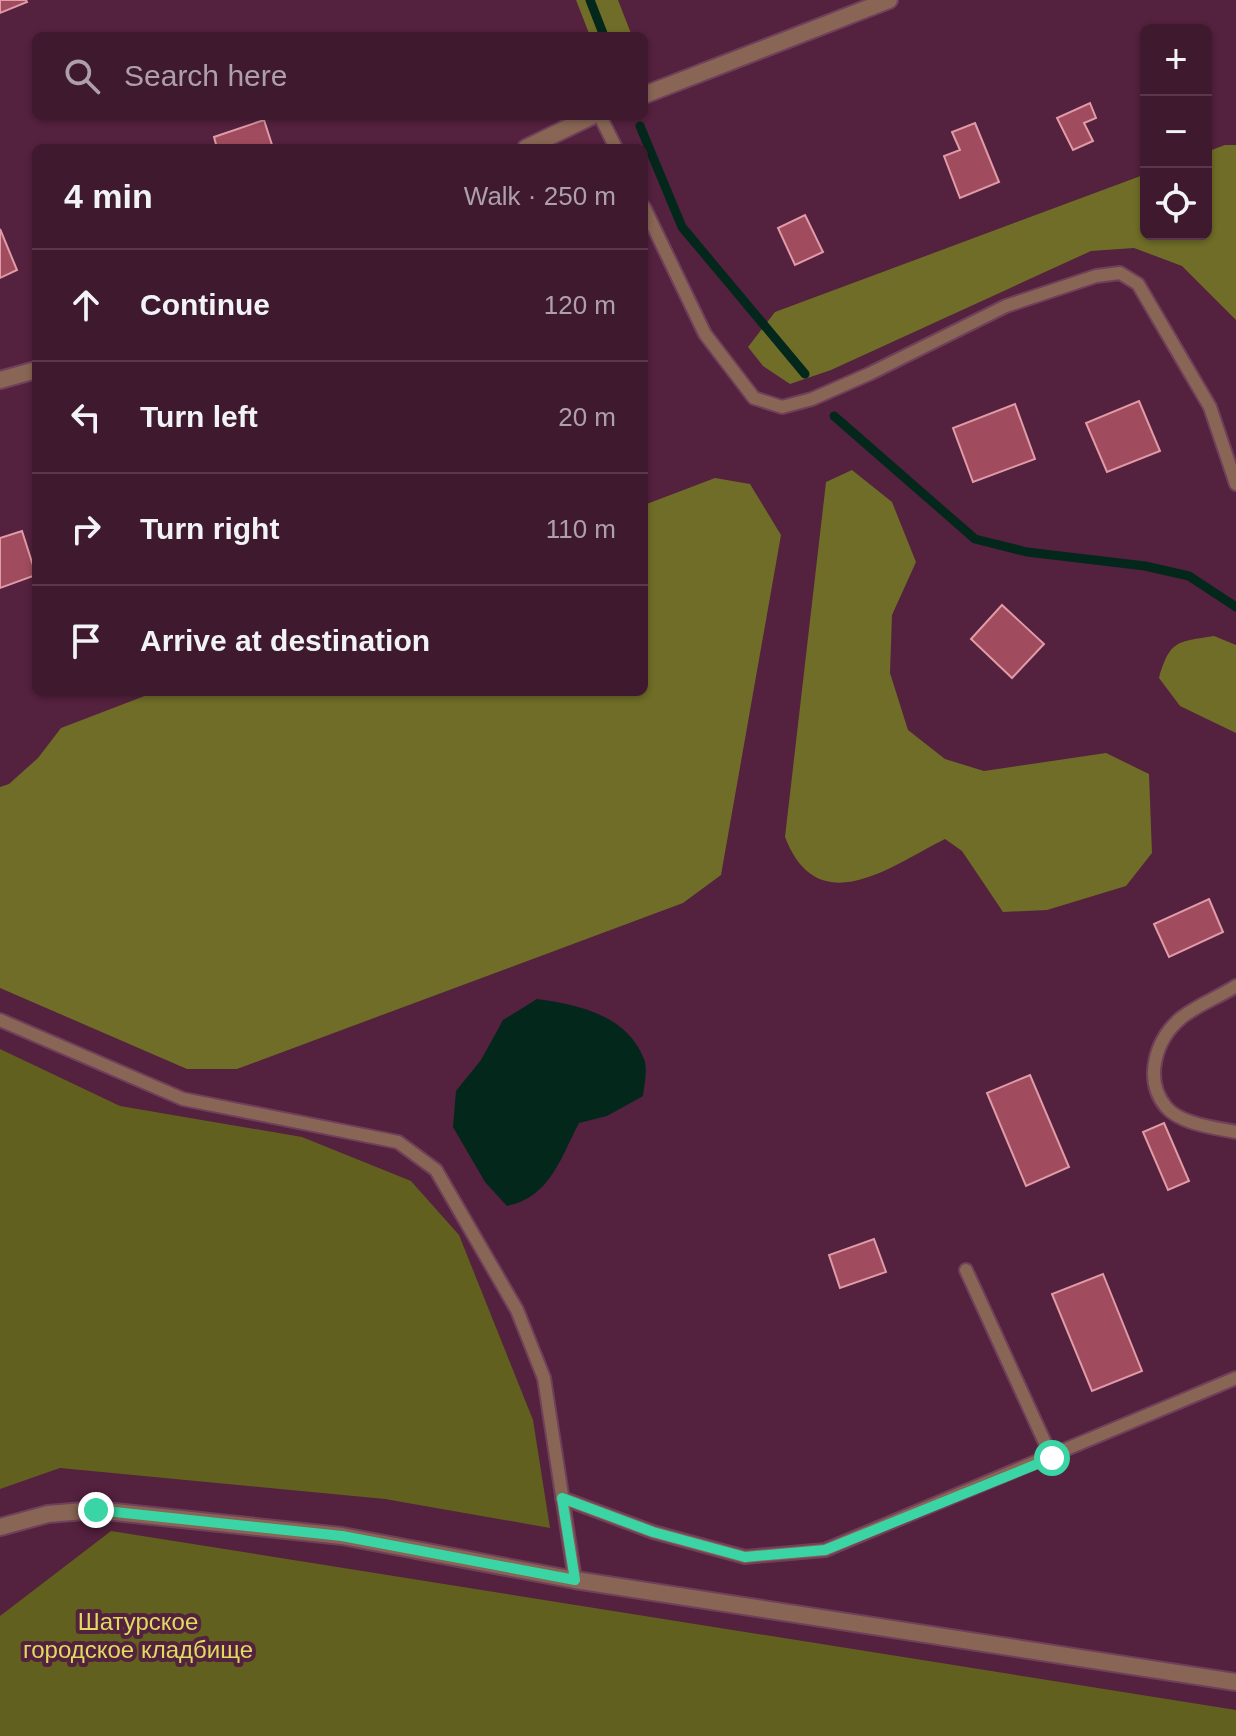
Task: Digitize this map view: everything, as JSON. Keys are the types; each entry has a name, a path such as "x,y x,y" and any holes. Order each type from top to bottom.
{"street":[{"path":"648,93 889,0"},
{"path":"534,144 584,120"},
{"path":"0,380 32,371"},
{"path":"0,1527 48,1514 96,1510 342,1536 575,1580 1236,1682"}],"lane":[{"path":"602,120 614,144"},
{"path":"648,215 705,334 754,398 782,407 812,399 869,374 1006,306 1096,276 1120,273 1138,284 1210,407 1236,484"},
{"path":"1236,986 1180,1019 1156,1050 1154,1083 1167,1109 1204,1126 1236,1132"},
{"path":"0,1020 183,1099 398,1142 436,1170 517,1310 544,1378 575,1580"},
{"path":"966,1270 1052,1458"},
{"path":"562,1498 653,1532 745,1557 825,1550 1052,1458 1236,1378"}],"green space":[{"path":"0,1049 120,1106 302,1137 411,1181 459,1235 533,1420 550,1528 385,1499 60,1468 0,1489"},
{"name":"Шатурское городское кладбище","path":"111,1531 1236,1710 1236,1736 0,1736 0,1616"}],"shaded area":[{"path":"576,0 618,0 630,32 588,32"},
{"path":"1236,145 1236,320 1182,266 1134,248 1091,251 831,370 790,384 763,366 748,347 775,312 1140,176 1140,240 1212,240 1212,150"},
{"path":"852,470 892,502 916,562 892,615 890,673 908,730 945,759 984,771 1106,753 1149,774 1152,853 1126,886 1047,910 1003,912 962,851 945,839 879,873 857,880 836,883 816,877 799,863 785,837 826,482"},
{"path":"715,478 750,484 781,535 721,875 683,903 237,1069 187,1069 0,988 0,787 9,784 38,758 61,728 145,696 648,696 648,503"},
{"path":"1214,636 1236,645 1236,733 1180,706 1159,678 1167,656 1177,645"},
{"path":"537,999 585,1009 614,1022 626,1032 644,1059 643,1096 607,1116 579,1123 544,1185 522,1201 507,1206 485,1182 453,1127 456,1091 481,1060 503,1020"}],"building":[{"path":"0,0 26,0 27,2 0,13"},
{"path":"1090,103 1096,118 1084,123 1093,141 1073,150 1057,118"},
{"path":"264,120 272,144 216,144 214,137"},
{"path":"975,123 999,182 960,198 944,156 960,150 952,132"},
{"path":"805,215 823,252 795,265 778,228"},
{"path":"0,229 17,270 0,278"},
{"path":"1139,401 1160,451 1107,472 1086,423"},
{"path":"1015,404 1035,459 973,482 953,428"},
{"path":"22,531 32,562 32,576 0,588 0,538"},
{"path":"1002,605 1044,644 1012,678 971,639"},
{"path":"1209,899 1223,932 1169,957 1154,924"},
{"path":"1030,1075 1069,1167 1026,1186 987,1093"},
{"path":"1164,1123 1189,1181 1168,1190 1143,1132"},
{"path":"874,1239 886,1272 840,1288 829,1255"},
{"path":"1103,1274 1142,1371 1092,1391 1052,1294"}],"waterway":[{"path":"590,0 602,32"},
{"path":"640,126 647,144"},
{"path":"648,145 682,227 805,374"},
{"path":"834,416 975,539 1027,552 1145,566 1189,576 1236,607"}],"route":[{"path":"96,1510 342,1536 575,1580 562,1498 653,1532 745,1557 825,1550 1052,1458"}]}
